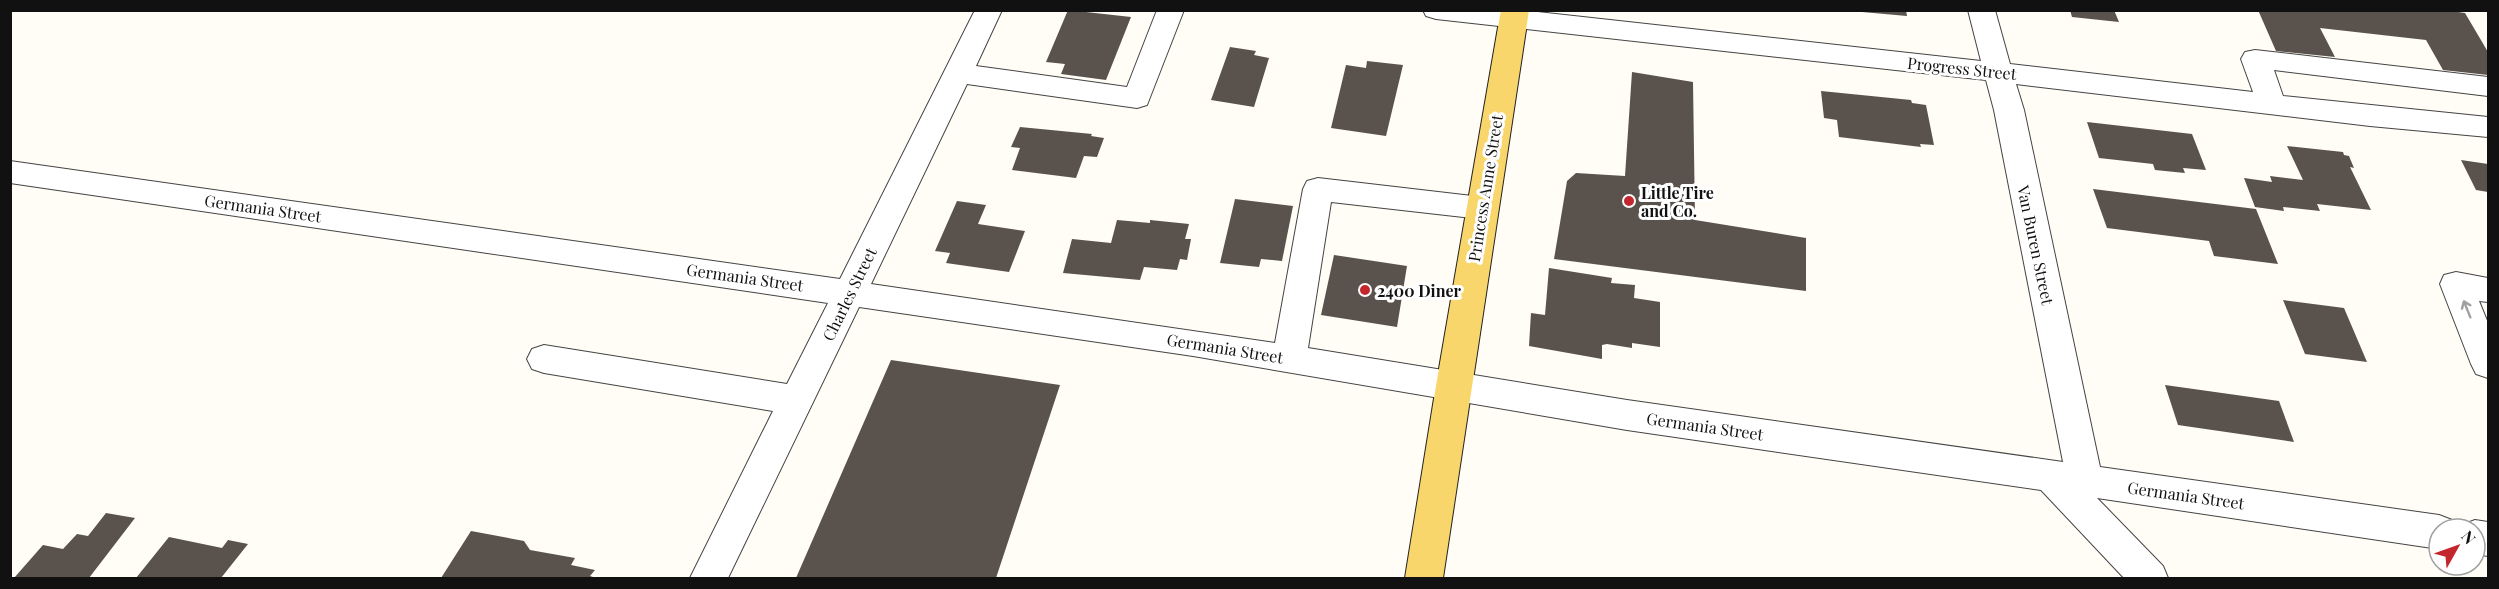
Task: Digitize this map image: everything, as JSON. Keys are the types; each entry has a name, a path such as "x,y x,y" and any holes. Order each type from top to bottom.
{"main road":[{"name":"Princess Anne Street","path":"1424,579 1481,208 1514,15"}],"street":[{"name":"Charles Street","path":"709,579 989,10"},
{"path":"958,73 1137,98 1171,10"},
{"name":"Progress Street","path":"1436,10 1514,15 2272,104 2488,127"},
{"name":"Van Buren Street","path":"1981,10 2009,110 2068,478"},
{"path":"2272,104 2255,59 2488,86"},
{"name":"Germania Street","path":"10,172 850,292 1289,359 1639,416 2427,530"},
{"path":"1289,359 1318,189 1481,208"},
{"path":"2488,290 2457,284 2488,364"},
{"path":"544,359 796,400"},
{"path":"2068,478 2149,579"}],"building":[{"path":"1068,10 1131,17 1106,80 1061,74 1065,64 1046,62"},
{"path":"1862,10 1906,10 1907,16 1862,12"},
{"path":"2070,10 2114,10 2119,22 2072,17"},
{"path":"2258,10 2445,10 2465,13 2488,52 2488,75 2443,70 2426,40 2320,28 2335,57 2276,51"},
{"path":"1230,47 1256,51 1254,55 1269,58 1254,107 1211,100"},
{"path":"1367,61 1403,65 1386,136 1331,128 1346,65 1366,68"},
{"name":"Little Tire and Co.","path":"1632,72 1693,82 1695,220 1806,238 1806,291 1554,259 1567,181 1576,173 1625,176"},
{"path":"1821,91 1911,100 1912,103 1926,105 1934,145 1920,144 1921,147 1839,137 1837,120 1824,118"},
{"path":"2087,122 2192,134 2206,170 2183,168 2185,173 2155,170 2153,164 2099,158"},
{"path":"1020,127 1092,134 1091,136 1104,138 1097,157 1084,156 1076,178 1012,170 1020,148 1011,147"},
{"path":"2287,146 2343,152 2344,155 2349,156 2354,168 2350,167 2371,210 2317,204 2320,211 2283,207 2284,211 2255,207 2244,178 2272,182 2270,176 2303,180"},
{"path":"2461,160 2488,164 2488,192 2476,190"},
{"path":"2093,189 2256,209 2278,264 2214,256 2209,241 2107,228"},
{"path":"1235,199 1293,206 1282,261 1261,259 1259,267 1220,263"},
{"path":"957,201 986,205 978,224 1025,231 1009,272 946,263 950,253 935,251"},
{"path":"1117,220 1150,223 1150,220 1189,224 1185,239 1191,239 1187,260 1180,259 1177,270 1144,267 1140,280 1063,273 1072,239 1111,243"},
{"name":"2400 Diner","path":"1334,255 1407,266 1397,327 1321,315"},
{"path":"1549,268 1612,278 1611,283 1635,285 1634,298 1660,302 1660,347 1632,343 1632,348 1602,345 1602,359 1529,346 1531,313 1545,315"},
{"path":"2283,300 2344,308 2367,362 2305,354"},
{"path":"891,360 1060,385 996,578 796,578"},
{"path":"2165,385 2279,401 2294,442 2178,425"},
{"path":"106,513 135,518 89,578 14,578 43,545 63,549 77,534 88,536"},
{"path":"471,531 524,541 530,550 575,558 571,565 595,570 590,576 596,578 441,578"},
{"path":"169,537 222,548 228,540 248,544 221,578 136,578"}],"place":[{"name":"Little Tire and Co.","path":"1629,201"},
{"name":"2400 Diner","path":"1365,290"}]}
